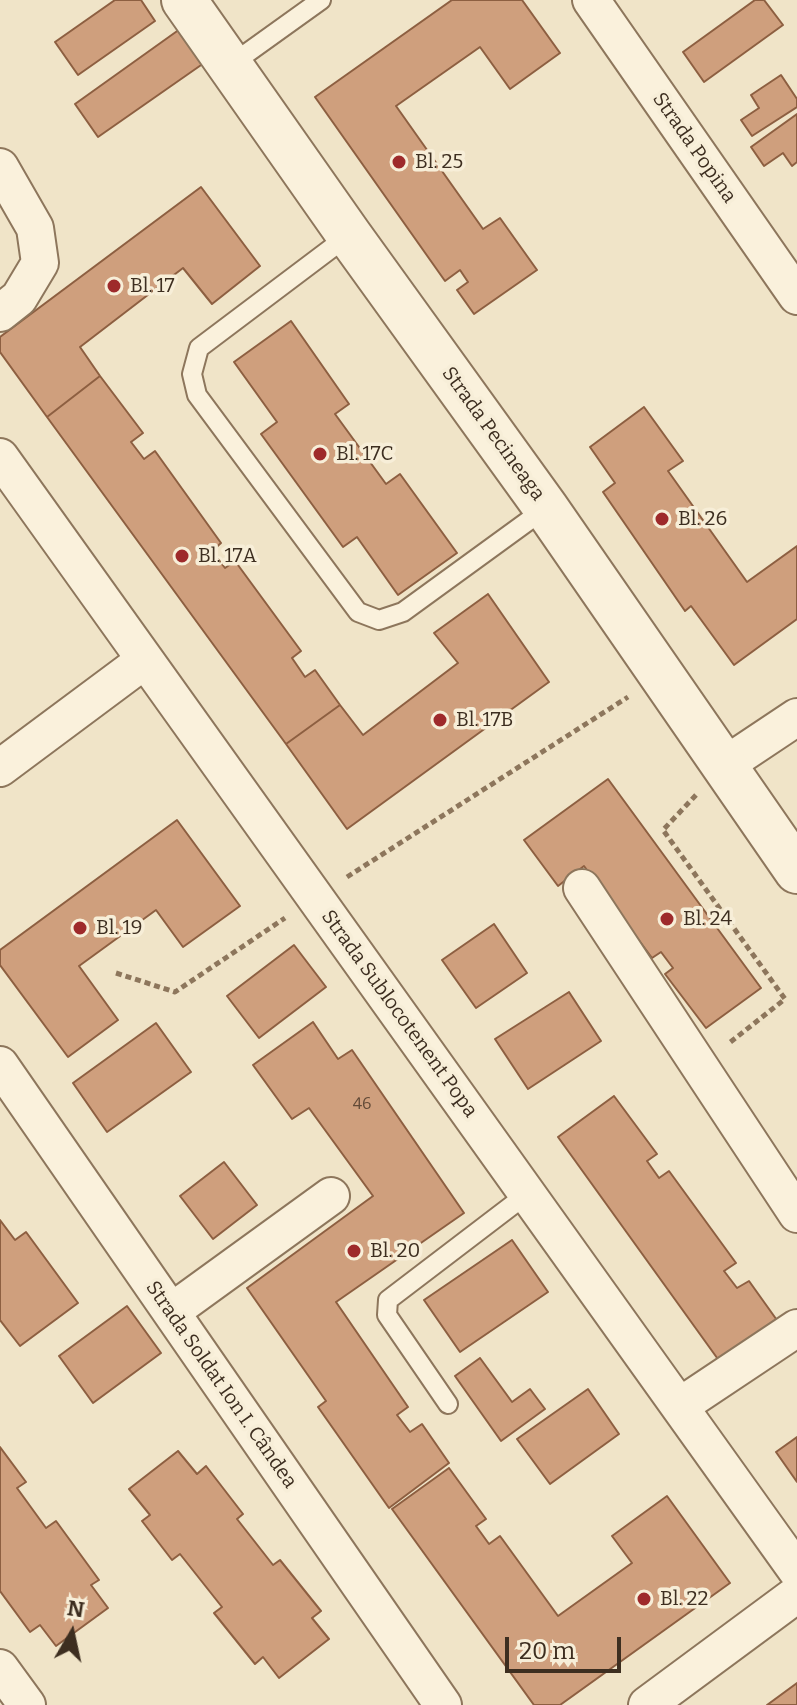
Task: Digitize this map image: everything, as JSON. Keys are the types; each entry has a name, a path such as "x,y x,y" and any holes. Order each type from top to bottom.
{"street":[{"name":"Strada Pecineaga","path":"184,0 228,66 546,508 797,871"},
{"name":"Strada Popina","path":"591,0 797,296"},
{"path":"0,313 19,298 40,263 35,228 6,176"},
{"name":"Strada Sublocotenent Popa","path":"0,457 797,1571"},
{"path":"0,768 145,660"},
{"path":"725,765 797,717"},
{"path":"582,888 797,1214"},
{"name":"Strada Soldat Ion I. Cândea","path":"0,1065 443,1705"},
{"path":"171,1312 331,1196"},
{"path":"680,1406 797,1328"},
{"path":"647,1705 797,1594"},
{"path":"0,1668 27,1705"}],"lane":[{"path":"228,66 321,0"},
{"path":"349,235 199,348 192,374 197,395 358,612 379,620 403,612 546,508"},
{"path":"448,1404 387,1315 388,1300 527,1194"}],"path":[{"path":"116,973 175,992 315,898 662,675"},
{"path":"700,1067 785,999 663,830 725,765"}],"building":[{"path":"115,0 141,0 155,21 78,75 55,42"},
{"name":"Bl. 25","path":"452,0 522,0 560,53 510,89 480,47 396,106 483,229 500,218 537,270 474,314 457,290 468,282 460,270 445,281 315,97"},
{"path":"755,0 764,0 783,25 704,82 683,52"},
{"path":"180,29 204,63 98,137 75,104"},
{"path":"781,75 797,99 797,107 752,136 741,120 759,108 751,95"},
{"path":"797,114 797,162 792,166 783,153 764,166 751,147"},
{"name":"Bl. 17","path":"201,187 260,266 212,304 183,268 80,347 100,376 47,417 0,352 0,337"},
{"name":"Bl. 17C","path":"291,321 349,404 335,414 386,484 400,474 457,553 398,595 357,537 343,547 261,434 277,422 234,362"},
{"name":"Bl. 17A","path":"100,376 143,433 131,442 144,459 155,451 221,543 212,551 225,568 235,561 301,651 292,658 305,677 315,670 340,705 286,744 47,417"},
{"name":"Bl. 26","path":"644,407 683,461 668,471 747,582 797,546 797,619 734,665 691,606 685,611 603,492 615,483 590,447"},
{"name":"Bl. 17B","path":"488,594 549,682 347,829 286,744 340,705 363,735 458,663 434,633"},
{"name":"Bl. 24","path":"608,779 761,988 706,1028 665,974 673,968 661,952 652,958 584,866 558,886 524,840"},
{"name":"Bl. 19","path":"177,820 240,906 183,947 156,910 79,966 118,1020 68,1057 0,965 0,950"},
{"path":"494,924 527,973 476,1008 442,960"},
{"path":"294,945 326,987 259,1038 227,996"},
{"path":"569,992 601,1041 528,1089 495,1039"},
{"name":"Bl. 20","path":"313,1022 338,1059 352,1050 464,1213 336,1302 408,1407 397,1415 410,1432 422,1424 449,1463 389,1508 318,1407 326,1401 247,1288 373,1196 309,1108 292,1119 253,1065"},
{"path":"156,1023 191,1072 107,1132 73,1083"},
{"path":"614,1096 657,1154 647,1161 659,1178 669,1171 736,1263 724,1271 737,1288 749,1281 779,1323 720,1362 558,1137"},
{"path":"224,1162 257,1205 213,1239 180,1196"},
{"path":"0,1220 15,1240 26,1232 78,1303 20,1346 0,1320"},
{"path":"512,1240 548,1292 460,1352 424,1300"},
{"path":"127,1306 161,1353 93,1403 59,1356"},
{"path":"480,1358 512,1402 530,1389 545,1409 501,1441 455,1376"},
{"path":"588,1389 619,1434 550,1484 517,1439"},
{"path":"797,1437 797,1482 776,1452"},
{"path":"0,1447 26,1482 17,1488 46,1528 56,1521 99,1580 91,1585 108,1608 56,1646 40,1625 30,1632 0,1591"},
{"path":"178,1451 197,1474 206,1466 243,1514 237,1519 273,1565 280,1560 321,1611 312,1618 329,1639 279,1678 263,1657 255,1664 214,1613 222,1607 180,1554 172,1560 142,1521 150,1515 129,1489"},
{"name":"Bl. 22","path":"449,1468 486,1519 476,1526 489,1544 500,1536 558,1616 632,1563 612,1536 667,1496 730,1583 560,1705 534,1705 392,1509"},
{"path":"797,1683 797,1705 767,1705"}],"place":[{"name":"Bl. 25","path":"399,162"},
{"name":"Bl. 17","path":"114,286"},
{"name":"Bl. 17C","path":"320,454"},
{"name":"Bl. 26","path":"662,519"},
{"name":"Bl. 17A","path":"182,556"},
{"name":"Bl. 17B","path":"440,720"},
{"name":"Bl. 24","path":"667,919"},
{"name":"Bl. 19","path":"80,928"},
{"name":"Bl. 20","path":"354,1251"},
{"name":"Bl. 22","path":"644,1599"}]}
